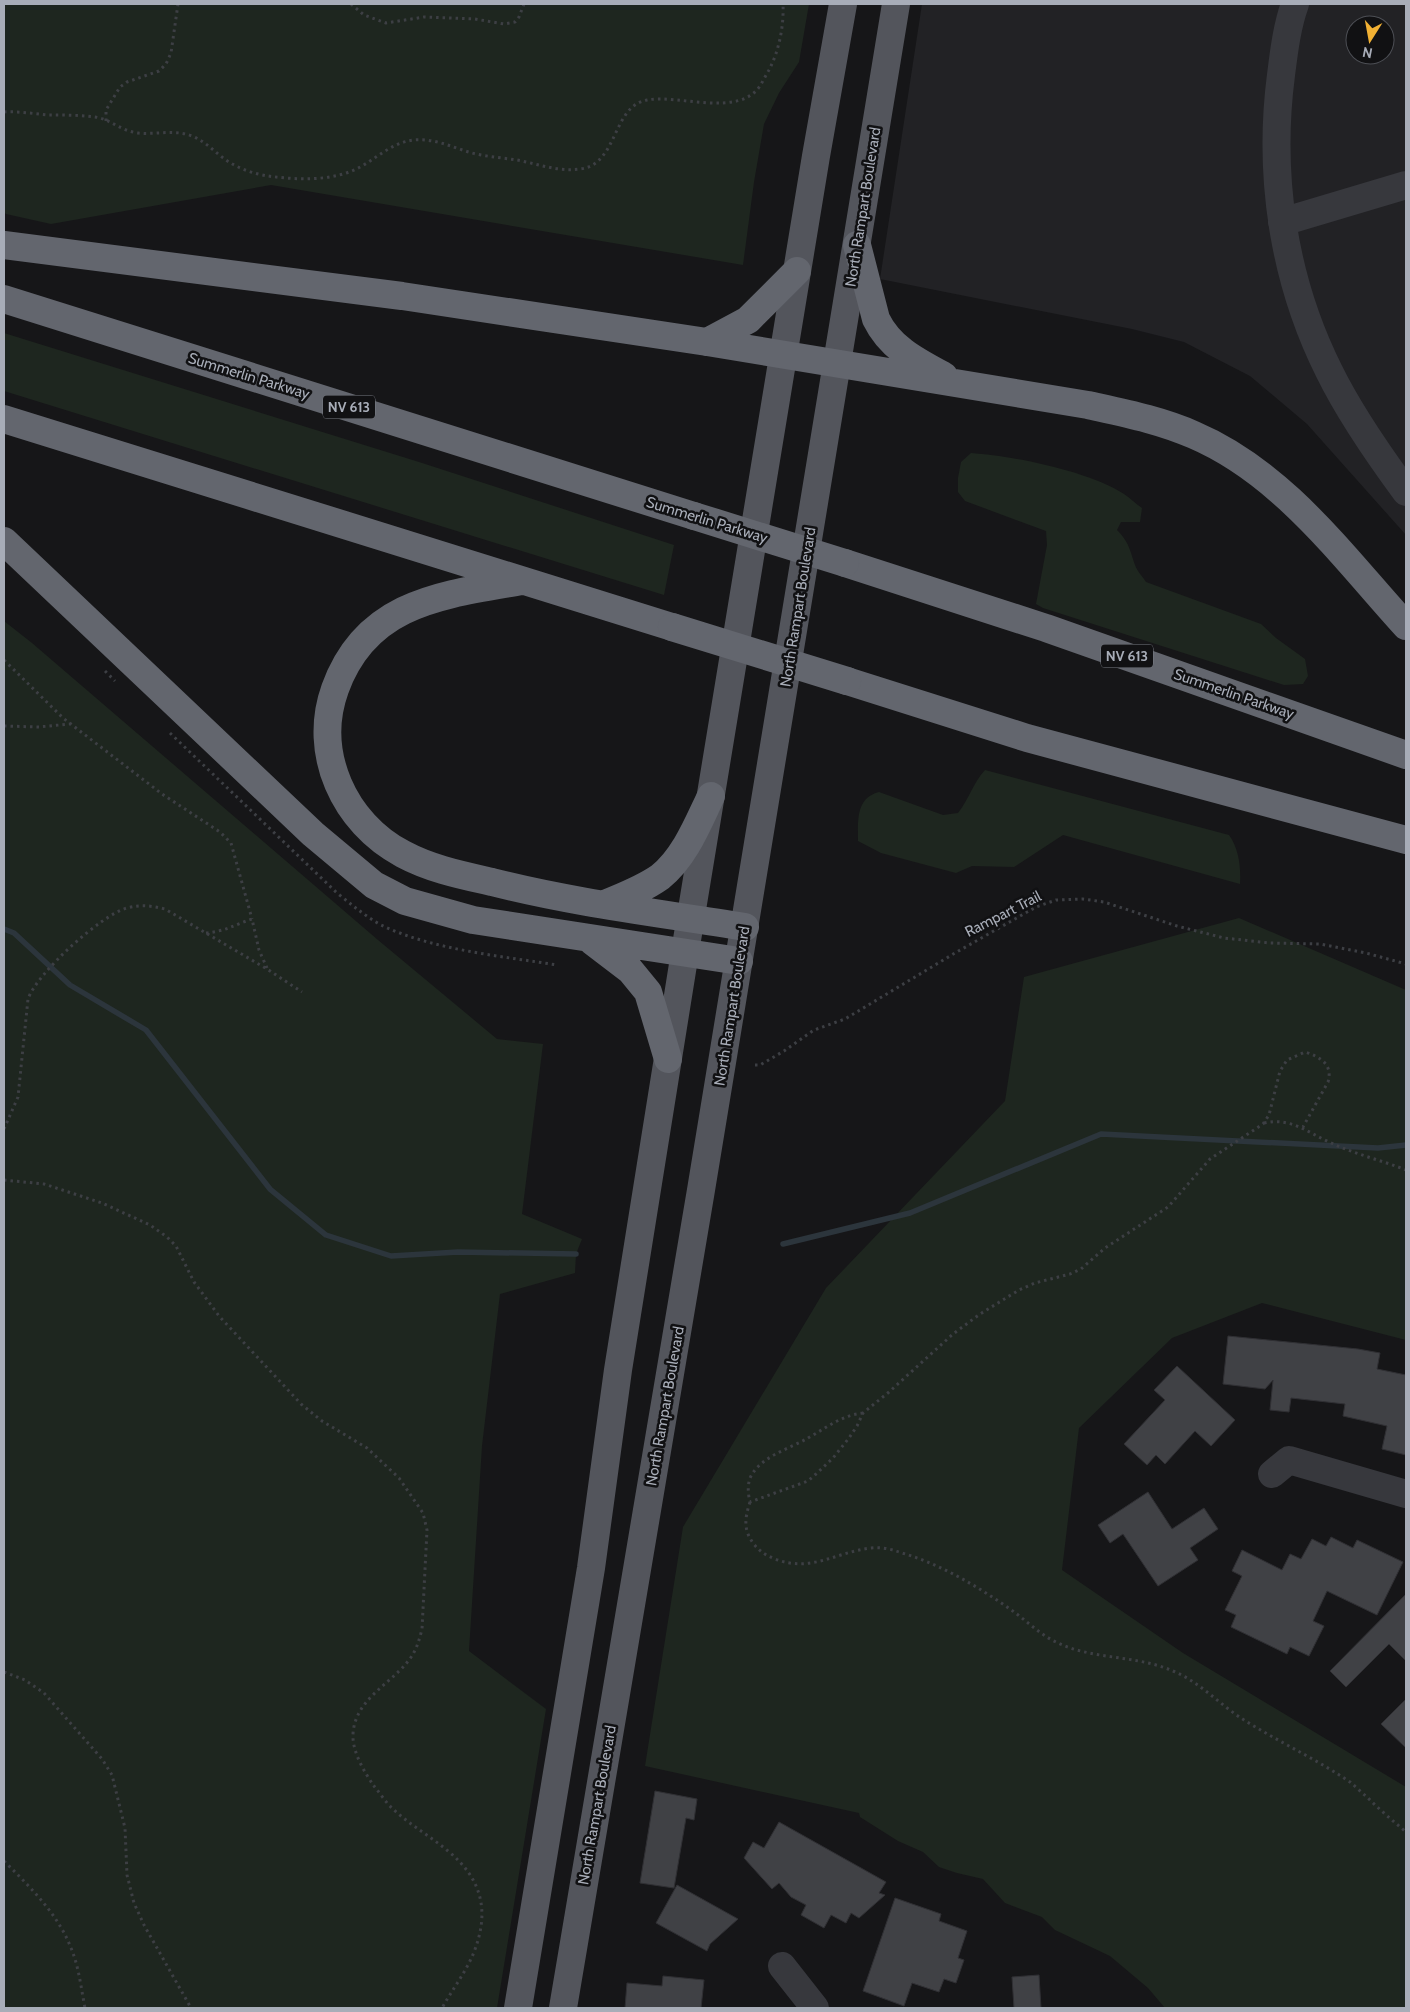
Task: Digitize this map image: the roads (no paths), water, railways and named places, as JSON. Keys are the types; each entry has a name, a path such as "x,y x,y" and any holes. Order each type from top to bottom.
{"highway":[{"path":"4,245 402,296 707,342 1088,405 1143,417 1194,435 1231,455 1258,473 1293,503 1332,543 1406,626"},
{"path":"857,246 876,319 886,337 907,355 958,384"},
{"path":"707,342 748,320 797,270"},
{"name":"Summerlin Parkway","path":"4,299 1046,628 1406,755"},
{"path":"4,419 522,582 1037,740 1406,840"},
{"path":"4,541 313,834 374,886 405,901 465,918 589,939 739,961"},
{"path":"522,582 446,594 421,602 388,619 371,632 357,648 346,665 334,692 327,723 328,755 340,791 353,811 378,838 401,853 438,869 520,889 745,927"},
{"path":"604,904 630,894 661,876 676,860 693,834 711,796"},
{"path":"589,939 630,970 648,992 668,1059"}],"main road":[{"path":"518,2008 590,1568 618,1370 690,918 843,4"},
{"name":"North Rampart Boulevard","path":"563,2008 745,927 896,4"}],"street":[{"path":"1295,4 1283,56 1278,102 1276,149 1282,222 1306,318 1329,371 1380,457 1406,492"},
{"path":"1282,222 1406,185"},
{"path":"1272,1474 1289,1460 1406,1494"},
{"path":"782,1966 815,2008"}],"waterway":[{"path":"4,929 14,933 70,985 146,1030 270,1189 326,1235 391,1256 458,1252 576,1254"},
{"path":"783,1244 910,1213 1101,1134 1378,1148 1406,1145"}]}
